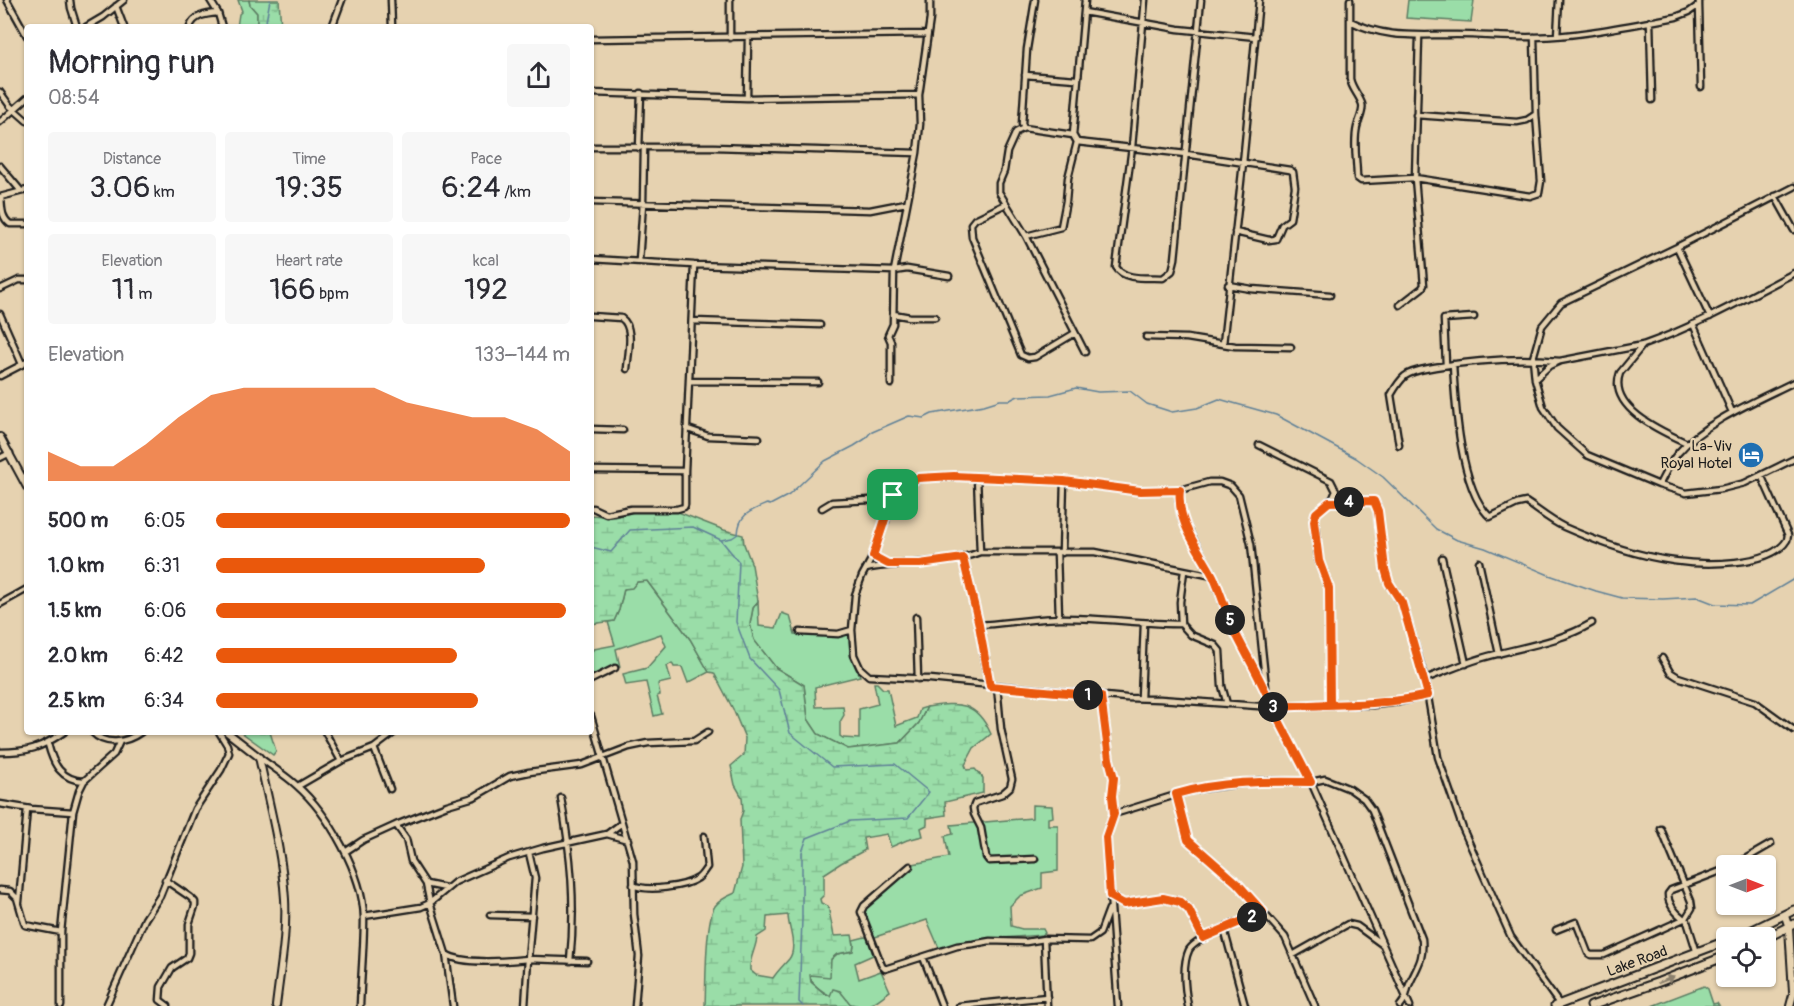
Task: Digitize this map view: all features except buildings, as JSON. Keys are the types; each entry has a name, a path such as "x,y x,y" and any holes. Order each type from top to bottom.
{"main road":[{"path":"1760,927 1794,910"},
{"path":"1776,933 1792,926"},
{"name":"Lake Road","path":"1558,1005 1716,945"},
{"name":"Lake Road","path":"1591,1006 1716,960"}],"street":[{"path":"7,0 24,31"},
{"path":"70,0 76,24"},
{"path":"91,24 124,0"},
{"path":"210,0 221,24"},
{"path":"333,24 342,0"},
{"path":"392,0 392,24"},
{"path":"730,0 730,38"},
{"path":"891,384 891,342 888,335 894,324 894,271 917,153 920,124 919,95 926,34 930,19 930,0"},
{"path":"1024,128 1021,113 1028,32 1035,0"},
{"path":"1026,236 1061,227 1068,178 1077,142 1073,135 1085,0"},
{"path":"1145,0 1132,147 1116,267 1119,273 1125,276 1163,278 1172,271 1175,259 1201,0"},
{"path":"1223,344 1259,0"},
{"path":"1350,0 1350,79 1363,110 1357,128 1356,142 1357,178 1361,181 1415,178 1530,196 1539,193 1541,181 1534,38"},
{"path":"1557,36 1559,0"},
{"path":"1350,21 1359,26 1388,34 1419,37 1449,35 1534,38 1650,21 1689,12 1699,2"},
{"path":"1699,2 1701,87"},
{"path":"116,6 123,24"},
{"path":"1084,12 1143,23 1256,37"},
{"path":"191,24 197,17 218,13"},
{"path":"1650,21 1653,100"},
{"path":"1350,33 1359,26"},
{"path":"594,39 926,34"},
{"path":"1400,304 1424,285 1415,178 1419,37"},
{"path":"747,98 748,38"},
{"path":"1025,75 1077,79"},
{"path":"0,92 24,118"},
{"path":"594,93 747,98 919,95"},
{"path":"639,261 643,203 641,93"},
{"path":"0,122 24,101"},
{"path":"1416,115 1517,122 1527,120 1536,114"},
{"path":"1073,135 1024,128 1016,132 1007,152 999,192 1026,236 1085,352"},
{"path":"1077,142 1186,154 1290,170 1295,177 1290,219 1282,225 1276,239 1269,240 1234,232"},
{"path":"594,147 714,147 917,153"},
{"path":"0,166 24,191 1,197 5,220 10,224 24,224"},
{"path":"1794,187 1561,303 1542,326 1533,358 1535,379 1543,407 1552,422 1587,455 1677,492 1698,493 1744,483 1794,459"},
{"path":"1775,196 1794,230"},
{"path":"594,202 870,210 906,202"},
{"path":"1006,204 975,219 971,224 972,237 1022,355 1028,358 1035,357 1075,333"},
{"path":"1677,247 1710,317"},
{"path":"594,259 694,265 894,271 907,269 949,276"},
{"path":"594,508 606,514 631,509 681,509 685,505 684,471 688,429 694,265"},
{"path":"1535,379 1549,366 1560,361 1643,345 1710,317 1794,273"},
{"path":"0,289 24,280"},
{"path":"1228,285 1330,295"},
{"path":"0,314 24,361"},
{"path":"893,314 934,317"},
{"path":"594,316 625,320 628,325 629,338 627,369"},
{"path":"1446,366 1443,319 1474,317"},
{"path":"693,321 820,326"},
{"path":"1694,324 1732,412"},
{"path":"1146,337 1187,338 1223,344 1291,347"},
{"path":"1643,345 1620,373 1618,384 1621,394 1635,415 1687,443"},
{"path":"1399,445 1391,394 1406,375 1453,364 1533,358 1560,361"},
{"path":"0,376 24,364"},
{"path":"1453,364 1455,401 1463,453 1474,494 1490,517 1526,502 1562,526 1617,547 1674,561 1742,562 1773,552 1787,540 1788,535 1761,475"},
{"path":"690,381 818,382"},
{"path":"1659,485 1677,454 1687,443 1732,412 1794,382"},
{"path":"594,429 623,430"},
{"path":"688,429 708,436 759,438"},
{"path":"0,437 24,481"},
{"path":"1259,446 1331,481 1336,491 1329,502 1316,513 1314,521 1319,561 1329,588 1330,704"},
{"path":"0,459 10,453"},
{"path":"594,470 684,471"},
{"path":"977,477 980,552"},
{"path":"1266,691 1251,544 1239,495 1232,486 1220,482 1209,482 1180,490 1140,491 1064,481 977,477 918,478 901,487 893,495 873,556 855,595 852,630 854,655 860,668 869,676 1101,696 1272,707 1383,704 1428,695"},
{"path":"1059,618 1064,481"},
{"path":"1180,490 1182,518 1213,576 1233,628 1311,782 1410,1006"},
{"path":"822,508 832,502 870,500 883,511 886,521"},
{"path":"1329,502 1374,501 1376,504 1385,569 1389,583 1402,603 1425,679 1438,757 1463,829 1505,927 1521,952 1539,973 1558,1005"},
{"path":"866,568 963,558 980,552 1095,552 1213,576"},
{"path":"873,556 888,564"},
{"path":"963,558 979,625 990,686"},
{"path":"1442,558 1466,664"},
{"path":"1479,562 1499,654"},
{"path":"1184,571 1180,602 1181,624 1191,634 1215,645 1220,651 1222,686 1227,704"},
{"path":"0,604 24,591"},
{"path":"916,617 918,679"},
{"path":"979,625 1059,618 1144,624 1181,624"},
{"path":"1425,679 1499,654 1562,638 1592,623"},
{"path":"1141,698 1144,624"},
{"path":"800,632 838,634 852,630"},
{"path":"1662,658 1670,672 1678,677 1755,702 1794,730"},
{"path":"594,678 615,668"},
{"path":"997,686 1001,729 1012,779 1010,787 1002,794 975,804 974,814 981,828 986,858 989,861 1035,859"},
{"path":"1101,696 1109,759 1114,778 1112,796 1114,814 1106,837 1118,1006"},
{"path":"594,726 633,861 639,956 635,1006"},
{"path":"345,852 363,840 396,825 474,797 510,776 572,767 639,745 694,741 708,732"},
{"path":"0,752 34,750 60,735"},
{"path":"95,735 107,742 120,741 136,735"},
{"path":"106,1006 145,919 157,902 195,809 229,753 221,735"},
{"path":"230,735 298,786 326,819 345,852 360,892 364,916 360,1006"},
{"path":"327,735 341,761"},
{"path":"298,786 341,761 374,748 391,735"},
{"path":"61,1006 61,932 73,812 84,781 114,754 120,741"},
{"path":"48,744 56,768 74,779 84,781"},
{"path":"374,748 390,789"},
{"path":"259,758 281,868 285,901 283,951 276,1006"},
{"path":"1114,814 1192,790 1259,781 1311,782 1325,778 1350,789 1364,799 1372,810 1422,939 1423,955 1409,986 1407,999 1400,1006"},
{"path":"1176,794 1188,840 1237,883 1285,937 1315,1006"},
{"path":"561,798 573,877 574,929 570,961"},
{"path":"0,804 27,809 73,812"},
{"path":"19,905 27,809"},
{"path":"364,916 415,908 430,903 455,882 499,862 543,848 607,834 622,823"},
{"path":"396,825 406,839 411,861 426,884 446,954 453,1006"},
{"path":"1556,930 1576,922 1588,953 1598,956 1685,918 1692,908 1661,829"},
{"path":"607,834 628,840"},
{"path":"633,885 641,889 649,889 674,886 698,878 706,867 704,836"},
{"path":"1751,855 1771,843"},
{"path":"525,1006 535,878 529,853"},
{"path":"910,866 864,906 861,912 861,917 885,969 957,946 990,941 1026,942 1044,939 1095,938 1104,925 1110,906"},
{"path":"1697,953 1685,918 1673,908 1668,894 1676,887 1716,873"},
{"path":"165,880 195,902 189,924 189,953 187,958 172,968 160,992 160,1000 168,1006"},
{"path":"426,884 446,888"},
{"path":"0,890 10,891 16,898 25,925 61,932"},
{"path":"1110,896 1124,904 1163,898 1180,902 1189,910 1203,938"},
{"path":"1188,1006 1185,965 1190,949 1203,938 1263,912"},
{"path":"490,915 532,916"},
{"path":"1785,916 1792,926 1794,991 1790,1006"},
{"path":"1293,955 1348,924 1357,926 1383,945"},
{"path":"1224,929 1245,1006"},
{"path":"1044,939 1047,1006"},
{"path":"446,954 472,960 587,961"},
{"path":"923,957 942,1006"},
{"path":"959,1006 1047,997"}],"green space":[{"path":"238,0 249,0 257,13 257,24 237,24 239,14 242,11"},
{"path":"249,0 279,0 281,24 257,24 257,13"},
{"path":"1408,0 1474,0 1471,22 1406,18"},
{"path":"642,510 673,510 743,535 752,565 758,601 753,608 750,624 754,640 776,668 804,685 808,719 818,734 848,749 900,743 919,723 927,707 948,704 965,706 973,710 991,734 974,748 965,765 967,770 975,769 983,778 983,793 945,802 946,815 927,818 927,825 921,828 923,836 891,847 887,834 863,838 865,850 824,874 824,895 820,899 821,903 828,906 834,936 852,935 854,945 853,951 837,954 831,959 830,977 810,975 811,982 830,996 833,989 840,991 852,1006 705,1006 709,925 715,906 735,893 742,867 740,819 743,811 742,797 735,785 731,766 744,755 745,738 714,673 709,672 690,639 647,581 637,582 632,588 624,589 614,621 594,624 594,515 615,517","holes":["788,915 793,943 792,954 773,978 756,975 750,970 757,937 766,931 767,917"]},
{"path":"647,581 690,639 709,672 688,683 682,667 674,667 672,663 667,666 671,681 658,684 660,695 657,696 662,714 654,716 646,682 626,685 623,674 647,668 666,646 661,634 616,649 620,667 594,676 594,649 615,645 608,622 614,621 624,589 637,582"},
{"path":"758,601 759,626 776,628 782,613 790,616 795,634 832,636 851,633 852,657 860,676 815,687 816,707 843,706 844,715 840,722 840,736 859,739 859,709 878,704 874,683 883,689 888,689 896,726 917,718 920,709 927,707 919,723 900,743 848,749 818,734 808,719 804,685 776,668 754,640 750,624 753,608"},
{"path":"245,735 271,735 276,751 273,755"},
{"path":"1032,805 1052,806 1053,817 1048,818 1048,825 1058,825 1058,871 1042,873 1042,888 1020,896 1010,906 1011,926 1022,929 1043,929 1045,933 977,940 939,948 927,920 872,938 863,914 865,907 913,864 949,857 945,836 953,834 951,825 1032,818"},
{"path":"868,938 873,955 855,963 859,979 881,971 890,991 865,1006 841,1001 817,987 809,975 815,974 837,954 852,951 853,940"},
{"path":"1704,986 1708,989 1713,1004 1717,1003 1719,1006 1652,1006"}],"waterway":[{"path":"266,24 270,0"},
{"path":"721,540 738,534 746,514 789,495 825,461 854,446 870,433 909,416 924,418 932,414 1010,400 1018,396 1050,395 1076,388 1098,392 1130,391 1147,404 1172,412 1197,408 1219,399 1276,415 1356,458 1383,477 1436,529 1457,540 1485,548 1549,575 1622,598 1697,597 1715,604 1750,605 1794,579"},
{"path":"594,548 611,552 630,530 693,527 721,540 739,562 736,622 750,659 779,690 790,733 832,767 895,764 929,792 908,818 850,821 807,838 802,852 799,1002 803,1006"}],"place":[{"name":"La-Viv Royal Hotel","path":"1751,455"}],"route":[{"path":"893,495 873,556 888,564 920,564 963,558 979,625 990,686 1101,696 1109,759 1114,778 1112,796 1114,814 1106,837 1110,896 1124,904 1163,898 1180,902 1189,910 1203,938 1263,912 1237,883 1188,840 1176,794 1259,781 1311,782 1272,707 1383,704 1428,695 1402,603 1389,583 1385,569 1378,511 1374,501 1329,502 1316,513 1314,521 1319,561 1329,588 1330,704 1272,707 1233,628 1213,576 1182,518 1180,490 1140,491 1064,481 954,476 918,478 901,487 893,495"}]}
